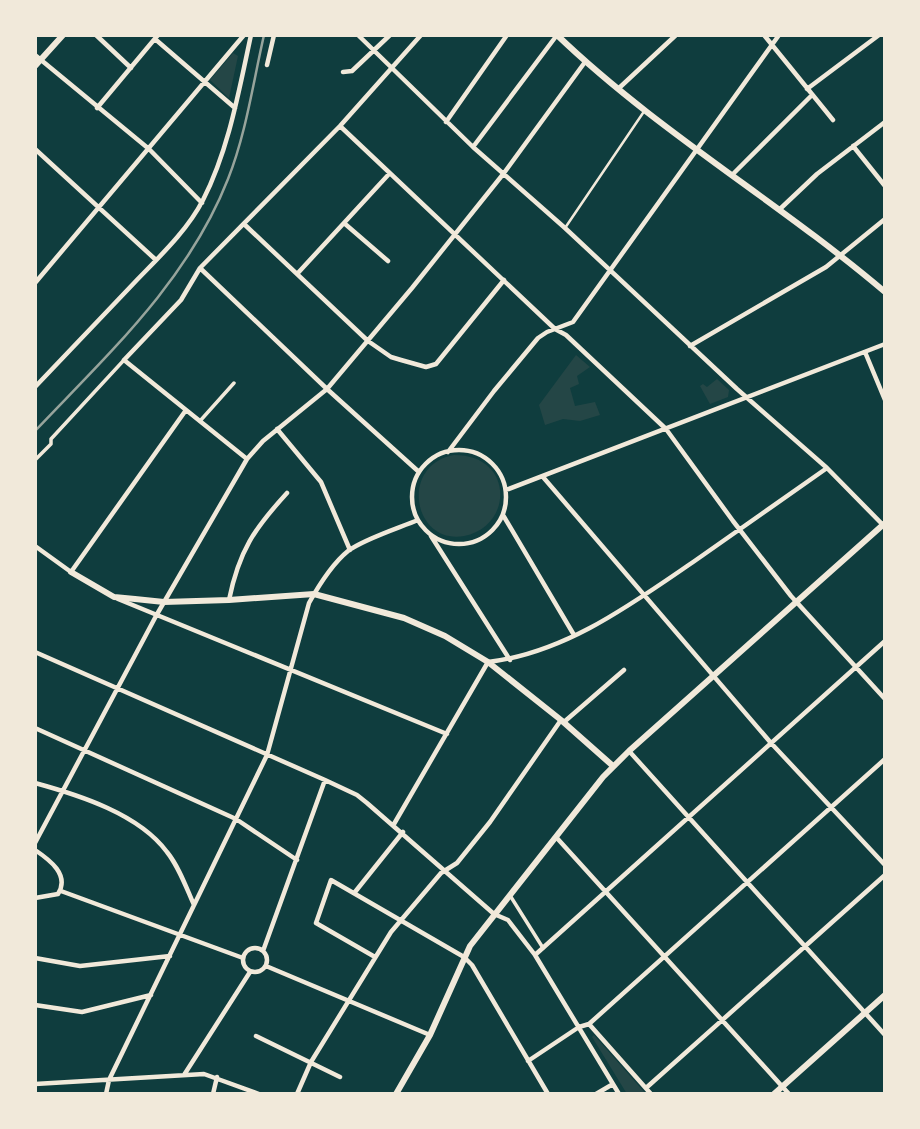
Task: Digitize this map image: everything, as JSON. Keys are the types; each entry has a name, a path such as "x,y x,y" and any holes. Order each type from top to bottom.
{"street":[{"path":"35,66 38,57 63,35"},
{"path":"96,35 131,68"},
{"path":"35,283 244,35"},
{"path":"35,387 156,260 202,202 212,183 235,108 251,35"},
{"path":"267,65 274,35"},
{"path":"358,35 446,122 827,468 884,525 613,766 509,894 464,957 430,1035 396,1094"},
{"path":"343,72 352,71 390,35"},
{"path":"35,460 51,444 51,439 181,300 200,268 340,126 421,35"},
{"path":"446,122 507,35"},
{"path":"473,147 557,35 618,89 842,256 885,292"},
{"path":"618,89 676,35"},
{"path":"764,35 833,120"},
{"path":"448,452 532,345 547,332 573,322 779,35"},
{"path":"807,89 879,35"},
{"path":"97,108 156,37 235,108"},
{"path":"38,57 149,149 202,202"},
{"path":"35,843 156,616 247,459 277,429 327,389 368,341 504,173 585,62"},
{"path":"732,175 812,95"},
{"path":"780,209 817,174 885,122"},
{"path":"340,126 555,329 566,335 666,429 796,602 885,699"},
{"path":"853,146 885,186"},
{"path":"35,149 156,260"},
{"path":"297,274 389,174"},
{"path":"690,346 842,256 885,219"},
{"path":"344,223 388,261"},
{"path":"244,224 368,341 391,357 418,366 432,366 504,280"},
{"path":"200,268 419,472"},
{"path":"506,491 885,344"},
{"path":"865,352 885,400"},
{"path":"124,360 247,459"},
{"path":"200,421 234,383"},
{"path":"71,572 186,410"},
{"path":"277,429 321,482 349,550"},
{"path":"430,535 441,541 465,544 488,535 503,515 506,491 498,470 481,456 465,451 448,452 430,461 419,472 412,496 418,520 510,660"},
{"path":"488,662 510,660 545,650 644,596 827,468"},
{"path":"543,477 771,743 885,865"},
{"path":"229,600 236,570 249,541 287,493"},
{"path":"503,515 574,635"},
{"path":"106,1094 109,1080 267,755 309,603 335,564 349,550 418,520"},
{"path":"35,546 71,572 114,597 447,734"},
{"path":"114,597 164,602 314,594 379,610 426,626 488,662 613,766"},
{"path":"536,955 885,641"},
{"path":"35,652 357,795 394,824 494,914 508,920 536,955 619,1094"},
{"path":"394,824 488,662"},
{"path":"297,1094 311,1062 391,932 446,870 457,863 562,721 624,670"},
{"path":"35,728 236,819 297,860"},
{"path":"629,751 885,1035"},
{"path":"528,1061 579,1027 589,1024 885,759"},
{"path":"263,951 326,780"},
{"path":"35,783 63,791 121,816 150,833 174,862 194,905"},
{"path":"355,892 403,832"},
{"path":"556,837 789,1094"},
{"path":"35,850 51,861 57,869 61,877 61,891"},
{"path":"646,1088 885,875"},
{"path":"375,957 316,923 331,880 464,957 472,965 548,1094"},
{"path":"35,898 51,897 61,891"},
{"path":"61,891 243,958"},
{"path":"509,894 543,948"},
{"path":"254,948 263,951 267,958 266,966 259,972 250,972 243,963 243,958 254,948"},
{"path":"35,958 80,965 171,956"},
{"path":"266,966 430,1035"},
{"path":"184,1075 250,972"},
{"path":"35,1005 82,1012 151,995"},
{"path":"774,1094 885,995"},
{"path":"589,1024 651,1094"},
{"path":"256,1036 340,1077"},
{"path":"35,1084 204,1074 259,1094"},
{"path":"213,1094 217,1077"},
{"path":"596,1094 613,1084"}],"lane":[{"path":"565,228 645,110"}],"shaded area":[{"path":"233,53 238,56 229,98 210,80"},
{"path":"576,355 590,367 577,376 579,384 570,388 575,406 595,402 600,415 580,421 563,419 545,425 539,405"},
{"path":"717,379 729,390 728,397 710,404 700,386 703,384 707,387"},
{"path":"454,455 474,458 488,466 497,478 500,492 492,520 480,530 464,536 447,536 433,529 424,517 419,503 420,487 425,473 437,462"},
{"path":"594,1035 646,1094 627,1094 592,1037"}],"railway":[{"path":"35,431 118,344 169,283 191,251 211,216 234,162 264,35"}]}
